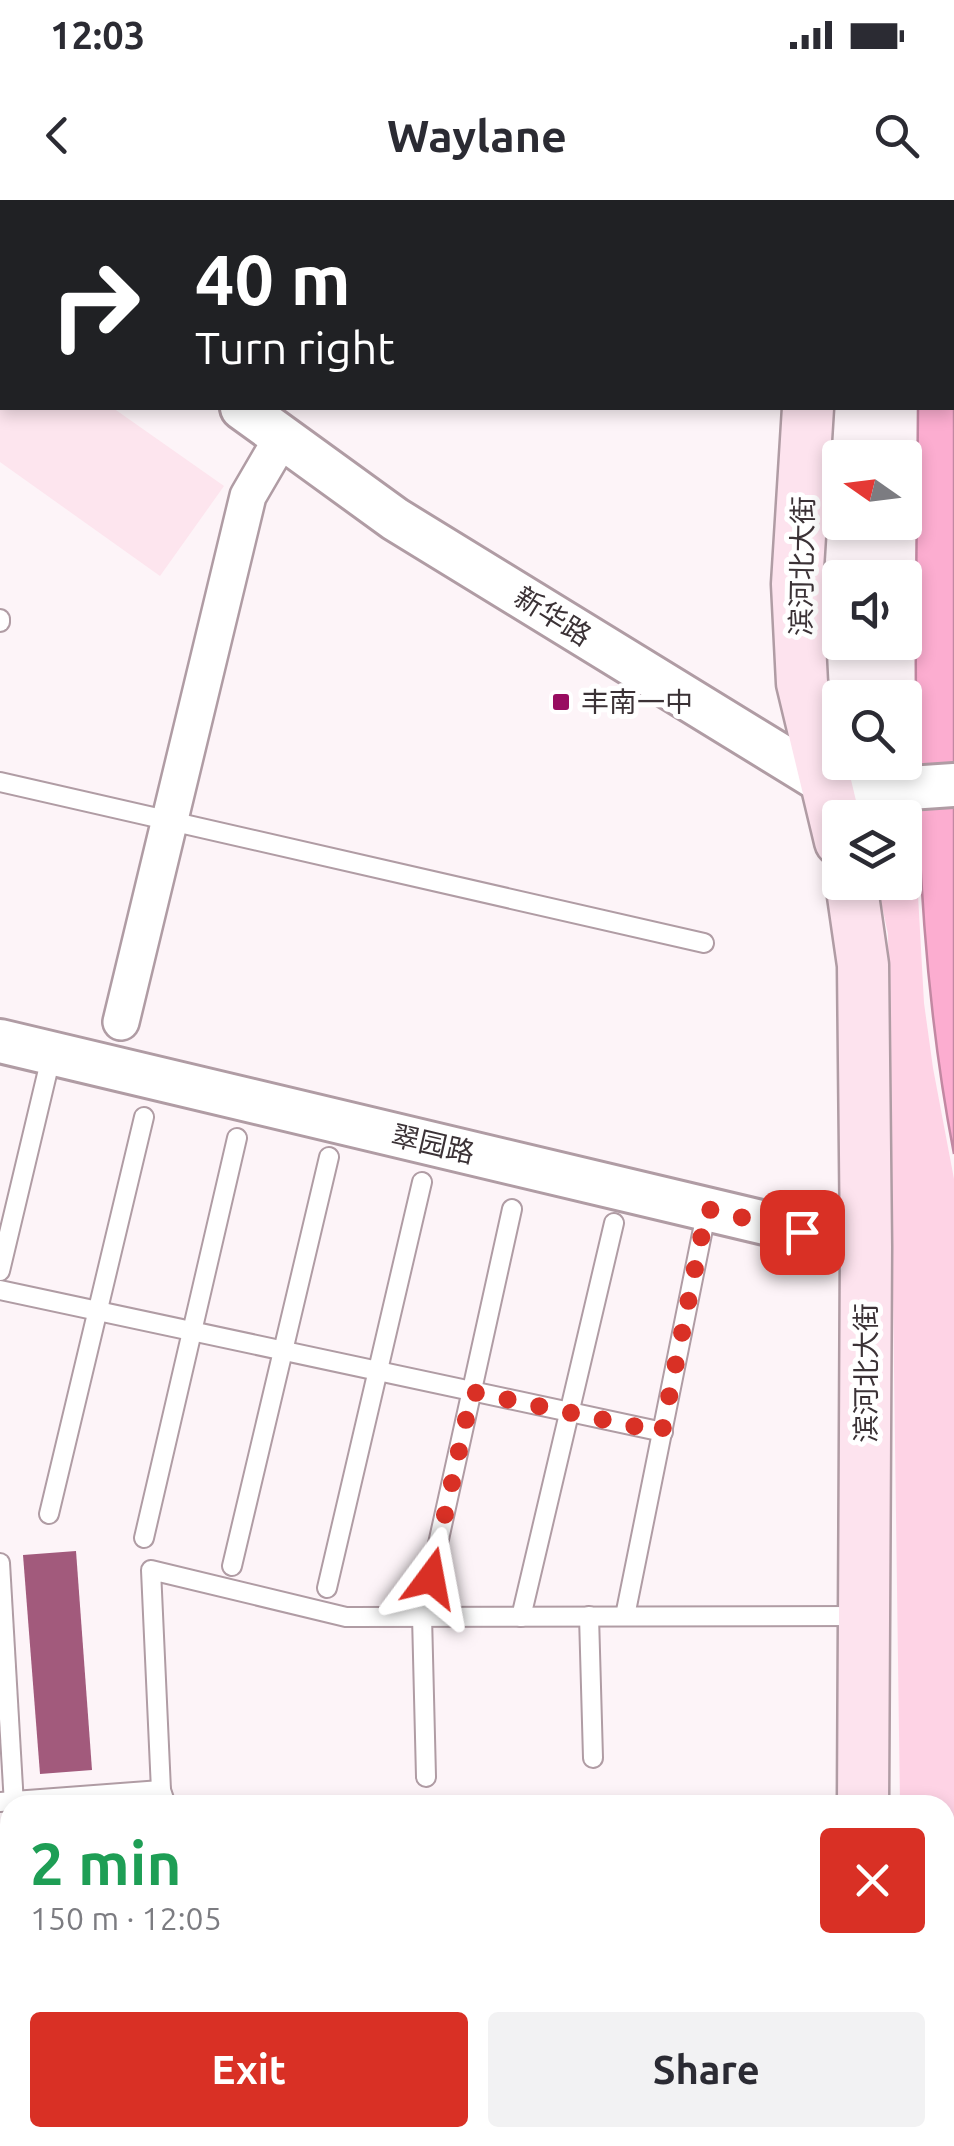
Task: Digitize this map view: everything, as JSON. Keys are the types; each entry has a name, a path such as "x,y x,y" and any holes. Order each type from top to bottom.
{"main road":[{"name":"滨河北大街","path":"808,410 797,584 800,663 829,800"},
{"name":"滨河北大街","path":"854,900 863,965 864,1795"}],"street":[{"name":"新华路","path":"245,410 394,518 825,783 880,790 954,785"},
{"path":"121,1022 248,496 283,436"},
{"name":"翠园路","path":"0,1041 866,1246"}],"lane":[{"path":"0,782 704,943"},
{"path":"0,1271 52,1053"},
{"path":"49,1514 144,1117"},
{"path":"144,1538 237,1138"},
{"path":"232,1566 330,1157"},
{"path":"327,1588 422,1182"},
{"path":"426,1777 422,1616 512,1209"},
{"path":"625,1616 707,1209"},
{"path":"521,1616 614,1224"},
{"path":"0,1290 662,1432"},
{"path":"0,1563 9,1795"},
{"path":"163,1795 151,1570 346,1616 866,1616"},
{"path":"590,1616 593,1758"}],"shaded area":[{"path":"0,410 116,410 224,486 160,576 0,462"},
{"path":"918,410 954,410 954,1154 928,968 922,888 922,800 918,800 917,782 922,780 922,680 916,680 916,660 922,660 922,560 916,560 917,540 922,540 922,440 918,440"},
{"path":"881,900 918,900 924,1003 954,1179 954,1795 900,1795 888,934"}],"building":[{"path":"76,1551 92,1770 40,1774 23,1555"}],"place":[{"name":"丰南一中","path":"561,702"}],"route":[{"path":"431,1578 472,1392 662,1432 707,1209 802,1232"}]}
